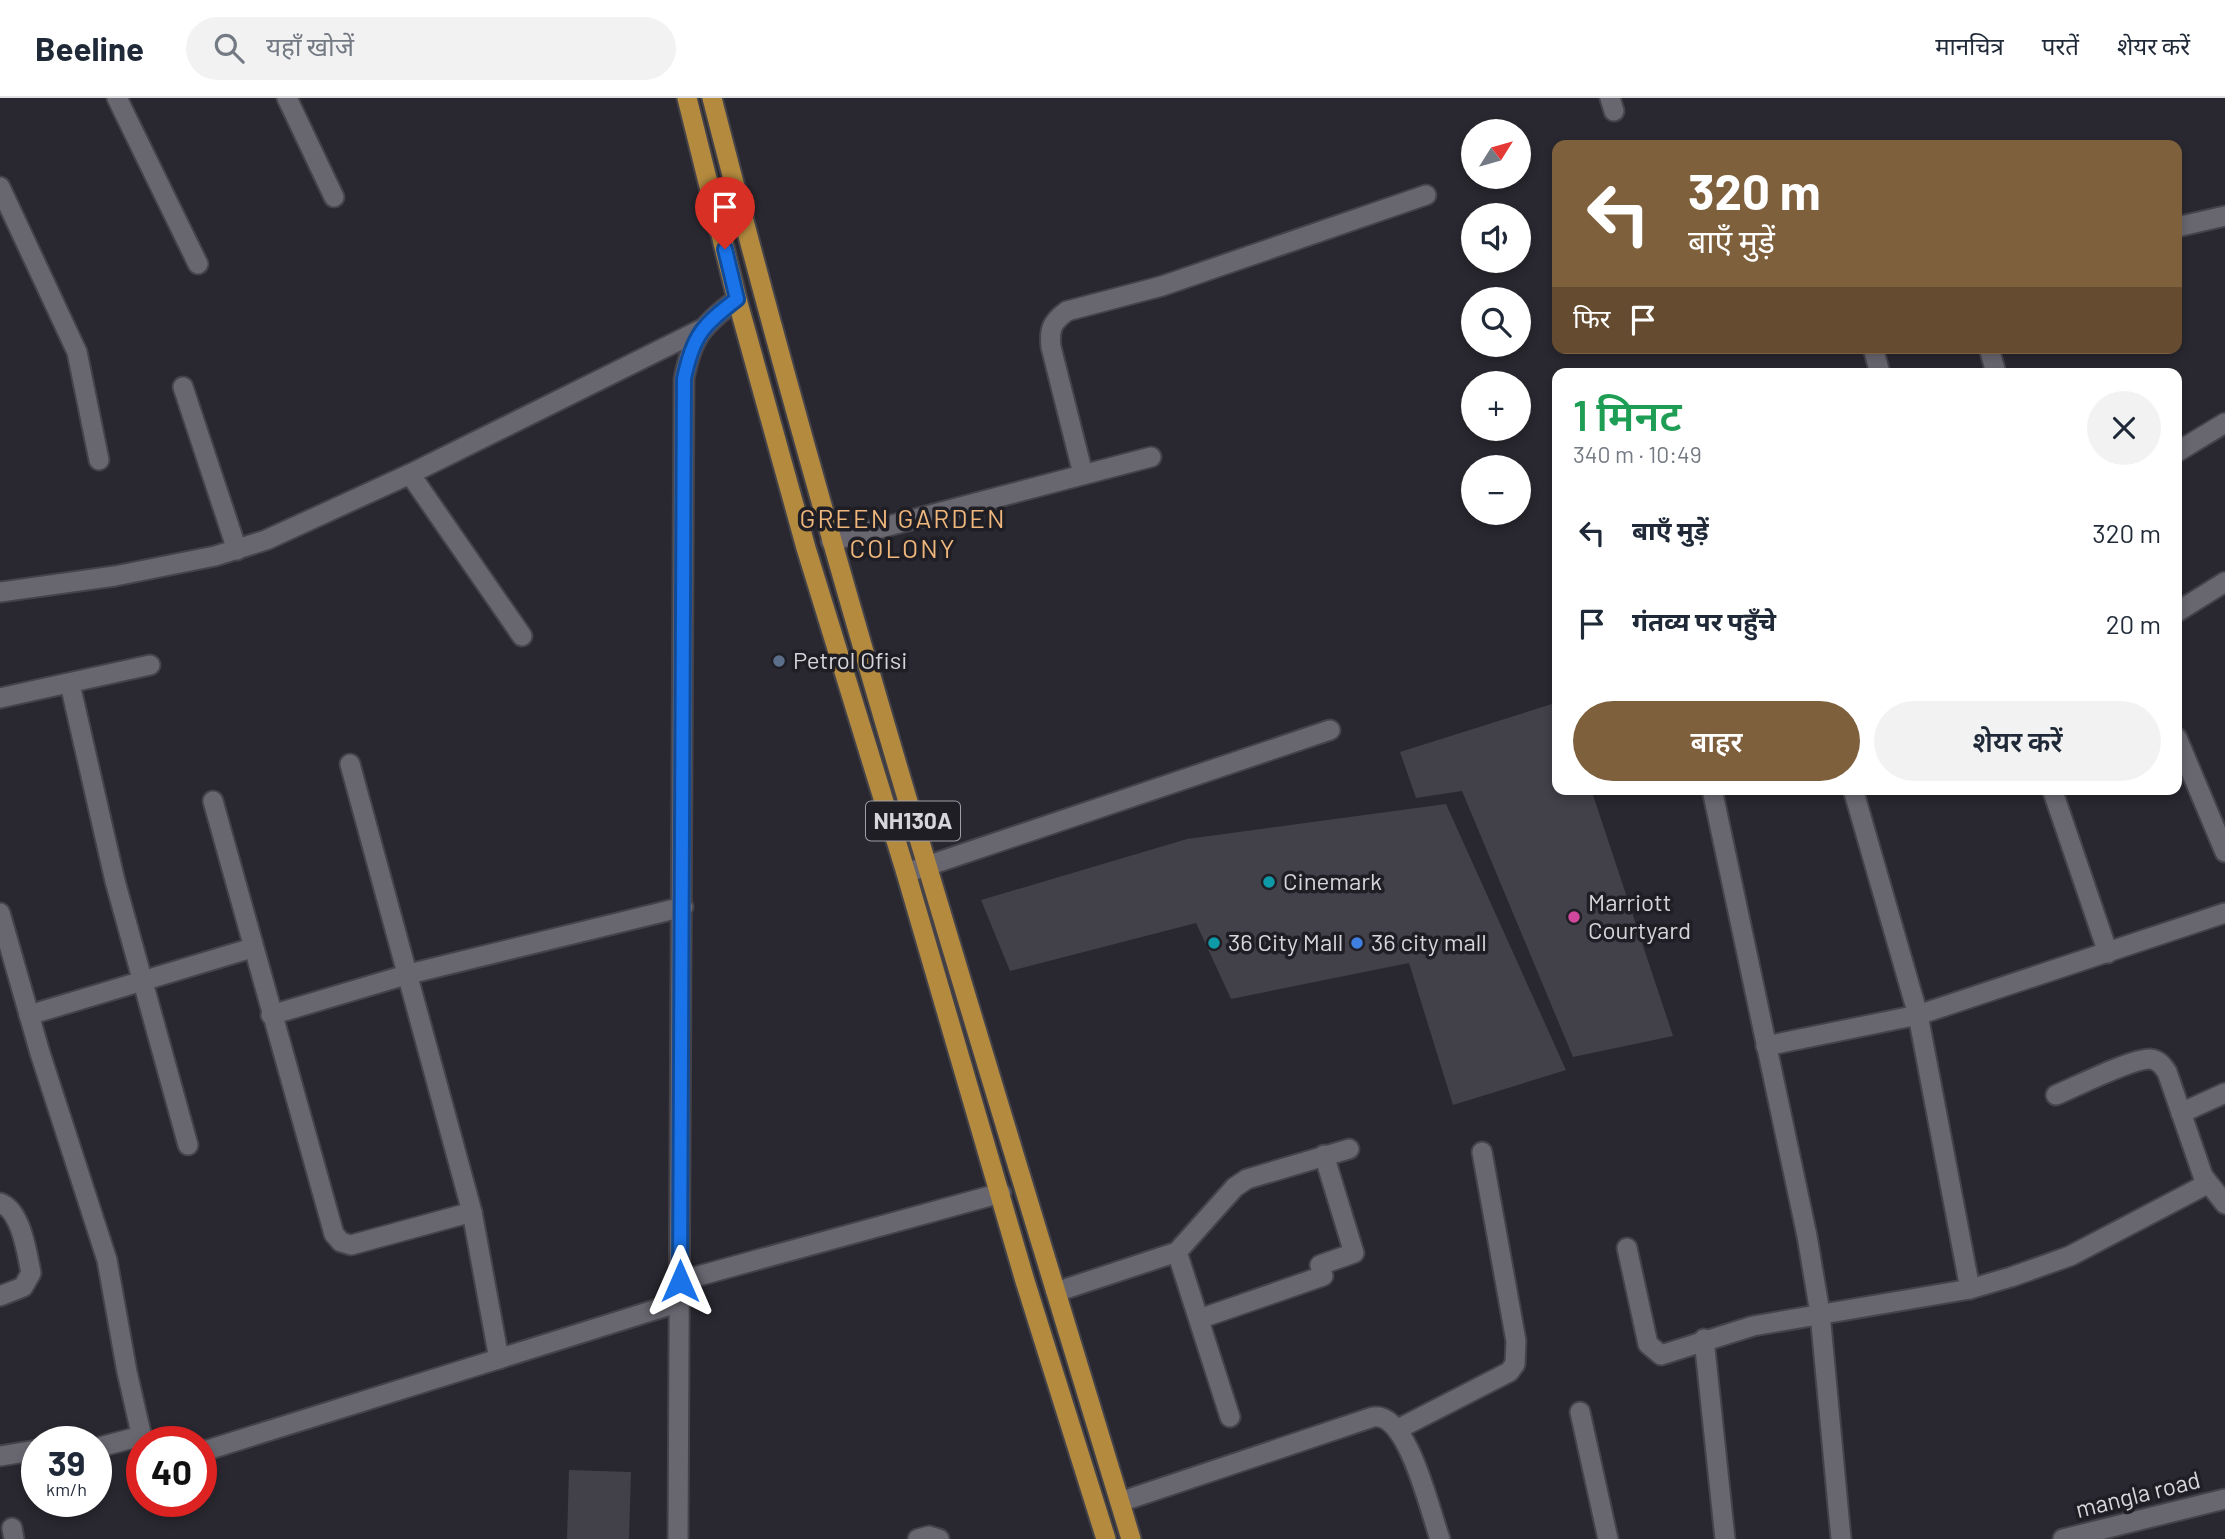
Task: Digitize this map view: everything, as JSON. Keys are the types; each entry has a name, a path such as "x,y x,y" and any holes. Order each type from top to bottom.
{"highway":[{"name":"NH130A","path":"687,98 737,299 806,548 906,873 1025,1281 1106,1539"},
{"name":"NH130A","path":"712,98 760,288 831,541 926,865 1131,1539"},
{"path":"1025,1281 1050,1273"}],"street":[{"path":"117,98 198,264"},
{"path":"287,98 334,197"},
{"path":"0,187 78,352 99,460"},
{"path":"1083,474 1051,347 1050,327 1057,318 1067,312 1162,286 1426,195"},
{"path":"2182,226 2225,216"},
{"path":"0,592 115,576 237,550 266,540 410,474 700,330 737,299"},
{"path":"678,1539 684,379 693,342 700,330"},
{"path":"183,387 237,550"},
{"path":"2182,449 2225,423"},
{"path":"831,541 1151,457"},
{"path":"410,474 522,636"},
{"path":"2182,609 2225,582"},
{"path":"0,698 150,665"},
{"path":"70,684 115,881 188,1145"},
{"path":"906,873 1330,730"},
{"path":"2182,750 2225,852"},
{"path":"350,764 472,1212 499,1359"},
{"path":"1713,795 1820,1313 1841,1539"},
{"path":"1855,795 1918,1015 1970,1289"},
{"path":"2054,795 2108,953"},
{"path":"213,801 331,1228 337,1239 351,1245 472,1212"},
{"path":"271,1015 409,974 683,907"},
{"path":"0,913 9,980 29,1015 107,1260 139,1426"},
{"path":"1766,1046 1918,1015 2225,913"},
{"path":"29,1015 252,948"},
{"path":"2056,1095 2135,1062 2152,1059 2167,1072 2207,1184 2225,1204"},
{"path":"2181,1113 2225,1093"},
{"path":"1056,1292 1177,1252 1223,1200 1247,1179 1349,1149"},
{"path":"1398,1429 1509,1372 1516,1364 1517,1352 1482,1152"},
{"path":"1199,1319 1323,1276 1320,1265 1354,1253 1324,1156"},
{"path":"1627,1248 1648,1344 1654,1351 1667,1354 1704,1339 1820,1313 1970,1289 2053,1264 2207,1184"},
{"path":"680,1281 1000,1193"},
{"path":"0,1203 8,1206 15,1214 31,1273 27,1284 0,1296"},
{"path":"1177,1252 1230,1417"},
{"path":"217,1447 680,1302"},
{"path":"1704,1339 1725,1539"},
{"path":"1580,1412 1608,1539"},
{"path":"1120,1502 1373,1417 1383,1417 1398,1429 1406,1441 1440,1539"},
{"path":"0,1456 21,1453"},
{"name":"mangla road","path":"2063,1539 2225,1499"},
{"path":"918,1539 939,1539"}],"building":[{"name":"Marriott Courtyard","path":"1552,704 1552,795 1593,795 1673,1036 1573,1057 1462,791 1416,798 1400,752"},
{"name":"36 city mall","path":"1446,804 1566,1070 1453,1105 1409,963 1231,999 1196,923 1010,971 981,900 1187,839"},
{"path":"569,1470 631,1472 629,1539 567,1539"}],"place":[{"name":"Petrol Ofisi","path":"779,661"},
{"name":"Cinemark","path":"1269,882"},
{"name":"Marriott Courtyard","path":"1574,917"},
{"name":"36 City Mall","path":"1214,943"},
{"name":"36 city mall","path":"1357,943"}],"district":[{"name":"GREEN GARDEN COLONY","path":"903,534"}],"route":[{"path":"680,1281 684,879 684,379 688,357 700,330 737,299 725,249"}]}
